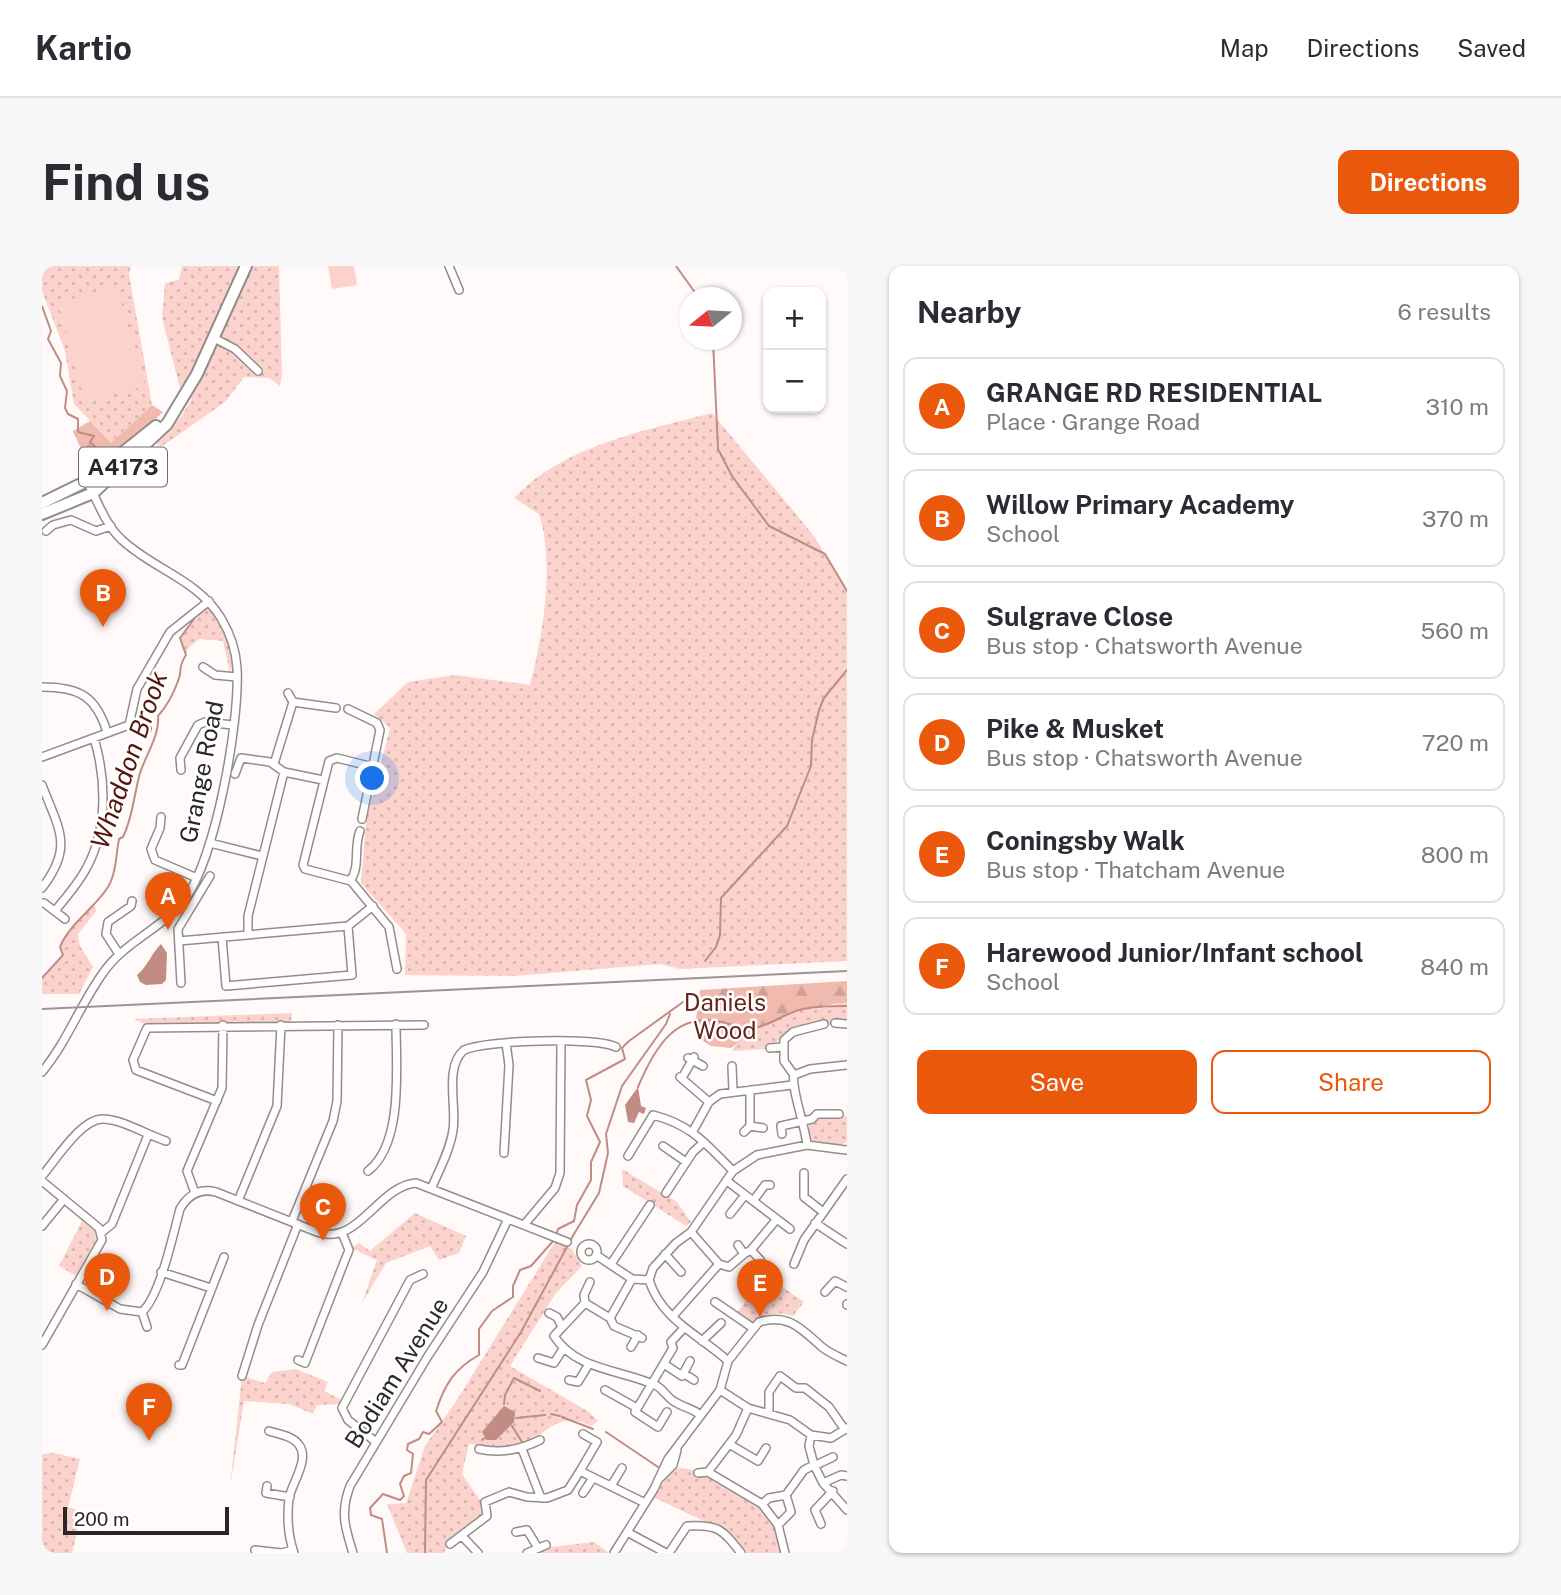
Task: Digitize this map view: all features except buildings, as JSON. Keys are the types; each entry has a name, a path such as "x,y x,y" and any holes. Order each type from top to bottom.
{"main road":[{"name":"A4173","path":"42,503 87,481 167,424 185,396 214,338 246,266"},
{"name":"A4173","path":"42,514 93,493 146,441"}],"street":[{"path":"450,266 459,290"},
{"path":"214,338 241,354 258,372"},
{"name":"Grange Road","path":"42,1072 73,1027 103,973 119,954 159,926 184,900 197,878 210,843 233,725 237,677 230,635 209,601 127,545 111,526 87,481"},
{"path":"46,531 52,525 71,520 96,531 111,526"},
{"path":"129,725 137,689 170,632 209,601"},
{"path":"208,667 215,675 237,677"},
{"path":"42,686 69,688 84,695 95,706 107,732"},
{"path":"274,764 293,702 288,693"},
{"path":"293,702 337,709"},
{"path":"348,709 377,723 380,730 362,819"},
{"path":"181,772 180,758 198,724 205,722 233,725"},
{"path":"42,757 129,725 147,729"},
{"path":"55,911 88,866 97,838 103,771 94,738"},
{"path":"235,774 240,758 274,764 284,772 323,780"},
{"path":"373,767 331,758 323,780 303,867 350,881 373,906 392,934 397,969"},
{"path":"248,935 248,916 284,772"},
{"path":"42,785 61,837 62,853 42,888"},
{"path":"42,811 50,807"},
{"path":"161,817 160,828 151,849 155,860 197,878"},
{"path":"350,881 357,870 357,835"},
{"path":"210,843 262,856"},
{"path":"181,983 180,923 210,876"},
{"path":"44,903 65,919"},
{"path":"119,954 106,934 108,922 132,905"},
{"path":"179,941 348,926 373,906"},
{"path":"222,937 226,986 352,975 348,926"},
{"path":"835,1023 847,1024"},
{"path":"368,1158 371,1168 386,1146 392,1125 396,1094 396,1024"},
{"path":"807,1145 804,1120 792,1085 794,1075 784,1060 782,1047 784,1040 793,1032 824,1024"},
{"path":"195,1193 187,1171 222,1088 223,1025"},
{"path":"238,1200 277,1106 281,1025"},
{"path":"242,1376 333,1121 337,1101 338,1025"},
{"path":"217,1101 136,1070 133,1060 144,1032 151,1026 424,1025"},
{"path":"524,1225 555,1188 560,1173 561,1042"},
{"path":"432,1187 453,1127 455,1062 469,1048 506,1043 561,1042 606,1042 616,1047"},
{"path":"504,1153 509,1065 506,1043"},
{"path":"770,1048 782,1047"},
{"path":"703,1066 691,1059 681,1078 709,1102"},
{"path":"794,1075 810,1069 847,1065"},
{"path":"723,1066 734,1066 733,1091"},
{"path":"692,1131 709,1102 720,1094 792,1085"},
{"path":"744,1132 750,1126 750,1090"},
{"path":"628,1156 654,1112 677,1121 692,1131 733,1171"},
{"path":"782,1134 781,1125 812,1119 817,1114 839,1114"},
{"path":"42,1345 102,1240 101,1233 42,1179 89,1121 108,1119 166,1142"},
{"path":"750,1126 763,1128"},
{"path":"101,1233 112,1224 148,1135"},
{"path":"666,1193 686,1162 704,1142"},
{"path":"728,1361 683,1329 653,1293 649,1280 653,1268 691,1232 733,1171 757,1155 807,1145 847,1151"},
{"path":"663,1146 686,1162"},
{"path":"804,1173 804,1197 823,1212"},
{"path":"794,1264 803,1240 847,1179"},
{"path":"727,1181 790,1229"},
{"path":"142,1312 150,1304 180,1209 195,1193 210,1190 325,1235 342,1233 397,1187 416,1183 567,1242"},
{"path":"752,1200 765,1185 769,1185"},
{"path":"730,1214 745,1195"},
{"path":"42,1226 64,1199"},
{"path":"611,1264 650,1205"},
{"name":"Bodiam Avenue","path":"353,1553 343,1521 344,1505 350,1486 483,1272 508,1219"},
{"path":"691,1232 719,1264 729,1267 748,1252 776,1220"},
{"path":"815,1223 847,1244"},
{"path":"298,1360 305,1363 349,1250 342,1233"},
{"path":"738,1245 764,1261 756,1268"},
{"path":"580,1247 586,1259 596,1255 632,1279 649,1280"},
{"path":"665,1254 681,1272"},
{"path":"179,1365 183,1365 189,1353 223,1256"},
{"path":"674,1315 719,1264"},
{"path":"161,1272 211,1288"},
{"path":"376,1441 348,1420 342,1408 410,1280 424,1274"},
{"path":"610,1318 632,1279"},
{"path":"825,1292 837,1280 847,1287"},
{"path":"590,1282 584,1296 585,1303 571,1321 561,1325 554,1336 563,1349 589,1364 653,1384 664,1391 673,1402 699,1414"},
{"path":"76,1284 120,1309 142,1312"},
{"path":"715,1302 753,1328"},
{"path":"585,1303 610,1318 614,1326 637,1334 631,1347"},
{"path":"142,1312 146,1327"},
{"path":"549,1313 557,1317 561,1325"},
{"path":"614,1553 657,1481 671,1468 677,1448 699,1414 720,1390 728,1361 759,1322 785,1318 806,1331 821,1347 847,1361"},
{"path":"702,1342 718,1323"},
{"path":"667,1412 658,1427 635,1412 673,1348 671,1342 683,1329"},
{"path":"538,1359 554,1363 563,1349"},
{"path":"664,1364 682,1376 690,1361"},
{"path":"576,1382 589,1364"},
{"path":"683,1373 694,1380"},
{"path":"720,1390 748,1408 790,1420 811,1435 831,1438 846,1429 829,1408 805,1388 796,1388 780,1376 769,1392 769,1413"},
{"path":"605,1390 638,1408"},
{"path":"708,1472 729,1444 748,1408"},
{"path":"255,1549 281,1553 294,1551 289,1533 289,1497 301,1466 301,1449 286,1436 269,1431"},
{"path":"450,1544 487,1516 485,1502 491,1499 509,1492 541,1498 568,1490 597,1441 583,1434"},
{"path":"811,1435 808,1446 814,1466 823,1483 833,1491 847,1510"},
{"path":"479,1449 494,1452 522,1448 540,1440"},
{"path":"729,1444 758,1461 766,1448"},
{"path":"522,1448 541,1498"},
{"path":"762,1504 769,1498 786,1495 804,1470 833,1457"},
{"path":"611,1486 622,1468"},
{"path":"580,1471 645,1503"},
{"path":"698,1473 708,1472 762,1504 778,1525 785,1553"},
{"path":"823,1483 841,1475 847,1476"},
{"path":"583,1493 593,1478"},
{"path":"267,1486 266,1493 289,1497"},
{"path":"821,1524 814,1510 833,1491"},
{"path":"778,1525 791,1512 786,1495"},
{"path":"627,1532 668,1553 687,1526 711,1524 725,1533 741,1553"},
{"path":"516,1532 527,1530 542,1547 527,1553"},
{"path":"463,1536 478,1553"}],"shaded area":[{"path":"42,266 131,266 129,274 152,405 111,443 74,404 65,351 42,291"},
{"path":"182,266 279,266 282,375 280,386 269,378 244,377 225,402 161,447 156,443 180,418 192,399 181,392 162,318 165,283 179,280"},
{"path":"328,266 354,266 357,285 332,289"},
{"path":"117,287 145,386 85,402 58,303"},
{"path":"712,413 814,536 847,590 847,961 680,969 660,964 513,976 405,975 406,934 361,883 366,821 390,728 374,714 408,682 455,675 530,685 543,622 546,555 539,514 514,498 556,465 606,442"},
{"path":"209,601 224,625 231,645 233,655 230,672 223,641 199,639 188,648 186,655 180,638"},
{"path":"92,904 97,910 78,934 80,946 93,967 79,994 42,994 42,978 63,956 60,947 64,937"},
{"path":"161,944 167,953 166,980 162,984 146,985 140,982 137,975"},
{"path":"847,1002 847,1023 799,1027 765,1049 732,1051 751,1031 780,1016 798,1010 832,1007"},
{"path":"292,1013 291,1023 148,1025 134,1019"},
{"path":"638,1087 641,1106 646,1108 644,1114 639,1112 634,1123 628,1122 625,1105"},
{"path":"847,1116 847,1142 837,1146 810,1140 809,1125 819,1119"},
{"path":"622,1169 677,1202 691,1222 686,1226 623,1186"},
{"path":"415,1213 466,1236 459,1253 439,1260 430,1246 386,1263 362,1303 377,1260 351,1248 359,1243 370,1251"},
{"path":"82,1221 94,1230 96,1240 76,1276 59,1266"},
{"path":"555,1242 571,1248 582,1266 556,1293 510,1366 589,1412 598,1421 591,1426 577,1421 555,1424 527,1443 516,1447 498,1449 469,1444 462,1474 482,1503 482,1517 447,1543 444,1553 407,1553 387,1504 406,1503 425,1446 455,1403"},
{"path":"764,1274 804,1302 793,1316 770,1314 750,1325 735,1316"},
{"path":"296,1369 328,1382 324,1391 344,1401 343,1404 317,1405 313,1414 289,1404 244,1401 230,1487 242,1376 265,1383 272,1372"},
{"path":"504,1406 515,1412 514,1422 496,1440 487,1440 482,1432"},
{"path":"54,1453 80,1459 68,1507 82,1511 72,1553 42,1553 42,1454"},
{"path":"673,1469 708,1472 762,1504 774,1520 784,1553 744,1553 727,1532 653,1497"},
{"path":"594,1542 609,1553 537,1553 551,1547"}],"green space":[{"path":"152,405 163,412 132,442 93,468 88,465 73,431 90,421 111,443"},
{"name":"Daniels Wood","path":"847,981 847,1002 797,1010 758,1028 731,1048 711,1046 694,1034 700,990"}],"waterway":[{"path":"676,266 691,287"},
{"path":"42,306 51,331 48,339 61,363 60,376 67,391 65,408 68,414 78,419 78,432 94,436 90,442 101,452"},
{"path":"713,350 718,449 732,476 769,526 825,554 847,591"},
{"name":"Whaddon Brook","path":"42,978 63,955 60,947 64,938 111,882 119,839 123,837 129,822 140,773 157,730 158,716 172,695 186,655 180,638 194,619"},
{"path":"705,961 716,947 720,935 721,898 787,826 811,766 812,740 819,710 824,698 847,670"},
{"path":"556,1235 558,1229 574,1221 577,1205 591,1180 591,1162 600,1142 587,1116 591,1100 586,1080 625,1059 622,1048 629,1041 690,997"},
{"path":"638,1087 659,1047 668,1036 691,1022 706,1020 754,1028 799,1010 847,1006"},
{"path":"425,1553 426,1480 521,1332 599,1193 608,1153 606,1134 622,1086 666,1024 670,1014"},
{"path":"387,1553 382,1519 371,1515 370,1508 383,1494 400,1500 404,1496 400,1484 404,1476 411,1473 413,1454 407,1450 408,1444 419,1439 423,1432 429,1434 442,1422 436,1411 439,1401 457,1372 479,1355 479,1329 492,1311 513,1297 513,1286 520,1270 531,1266 554,1240"},
{"path":"504,1404 505,1395 514,1378 540,1391"},
{"path":"551,1414 560,1416"},
{"path":"516,1418 545,1415"},
{"path":"562,1417 593,1429"},
{"path":"512,1426 522,1442"},
{"path":"606,1432 658,1467"}],"railway":[{"path":"42,1009 847,971"}],"place":[{"name":"Willow Primary Academy","path":"103,627"},
{"name":"GRANGE RD RESIDENTIAL","path":"168,930"},
{"name":"Sulgrave Close","path":"323,1241"},
{"name":"Pike & Musket","path":"107,1311"},
{"name":"Coningsby Walk","path":"760,1317"},
{"name":"Harewood Junior/Infant school","path":"149,1441"}]}
